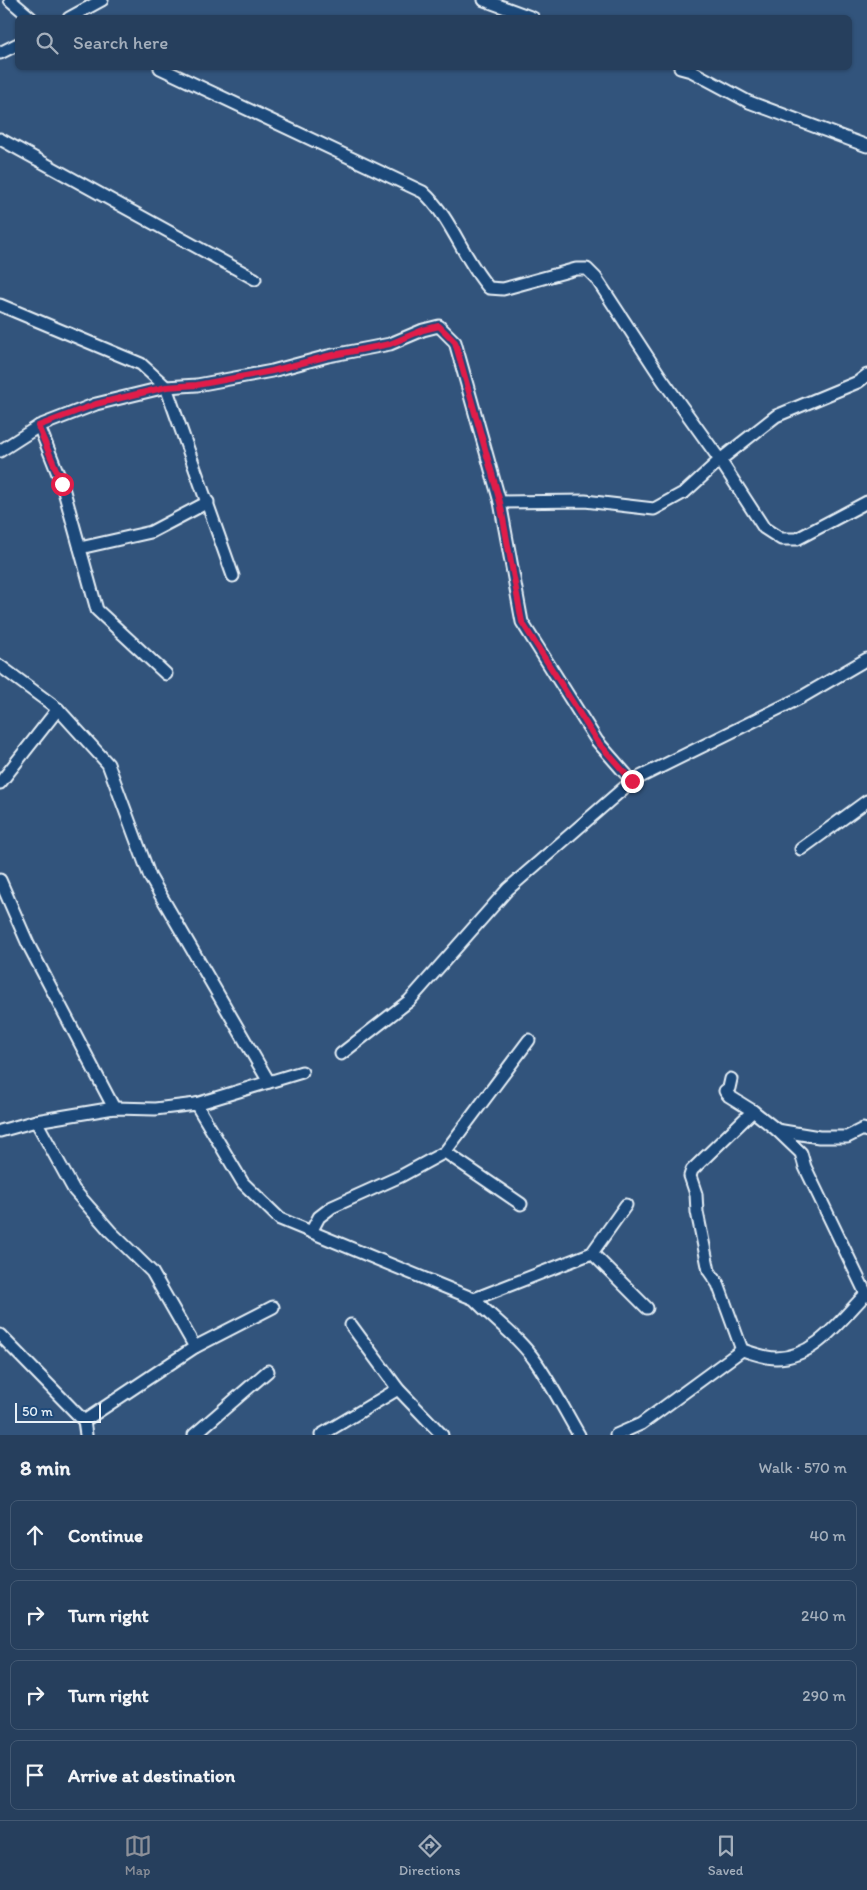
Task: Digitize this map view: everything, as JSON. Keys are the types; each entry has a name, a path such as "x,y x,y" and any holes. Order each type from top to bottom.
{"street":[{"path":"73,15 102,0"},
{"path":"484,0 525,15"},
{"path":"13,1 29,15"},
{"path":"0,53 15,46"},
{"path":"164,70 423,192 437,205 475,272 489,288 503,290 576,269 587,269 596,278 657,372 720,460 764,528 781,539 797,539 867,502"},
{"path":"687,70 748,102 867,146"},
{"path":"0,139 254,279"},
{"path":"0,305 141,364 166,387 234,576"},
{"path":"0,451 38,426 96,404 166,387 197,385 272,371 328,356 390,344 423,330 439,326 455,342 500,502 522,622 597,741 632,781"},
{"path":"500,502 585,501 654,509 685,492 720,460 776,416 858,382 867,375"},
{"path":"38,426 62,484 97,610 166,674"},
{"path":"80,548 151,532 208,502"},
{"path":"341,1054 409,1001 508,889 632,781 800,698 867,659"},
{"path":"0,666 58,709 108,764 150,876 269,1082"},
{"path":"0,784 58,709"},
{"path":"801,849 867,801"},
{"path":"0,880 28,944 114,1108"},
{"path":"311,1232 319,1217 332,1207 401,1176 445,1152 529,1040"},
{"path":"0,1132 36,1121 114,1108 155,1110 196,1104 302,1072"},
{"path":"731,1080 729,1088 725,1091 729,1096 753,1111 801,1152 866,1295 816,1344 805,1352 794,1356 774,1358 742,1350"},
{"path":"196,1104 243,1183 280,1218 474,1299 509,1331 536,1361 579,1435"},
{"path":"742,1350 718,1284 709,1271 697,1212 696,1194 690,1176 692,1170 753,1111"},
{"path":"36,1121 74,1190 110,1231 152,1272 195,1347"},
{"path":"777,1130 819,1137 847,1137 863,1129 867,1131"},
{"path":"445,1152 521,1204"},
{"path":"474,1299 592,1253 626,1205"},
{"path":"592,1253 647,1308"},
{"path":"84,1421 195,1347 274,1307"},
{"path":"351,1325 398,1389 442,1435"},
{"path":"0,1335 84,1421 86,1435"},
{"path":"616,1435 641,1424 742,1350"},
{"path":"194,1435 268,1371"},
{"path":"320,1435 398,1389"}],"route":[{"path":"62,484 38,426 96,404 166,387 197,385 272,371 328,356 390,344 423,330 439,326 455,342 500,502 522,622 597,741 632,781"}]}
